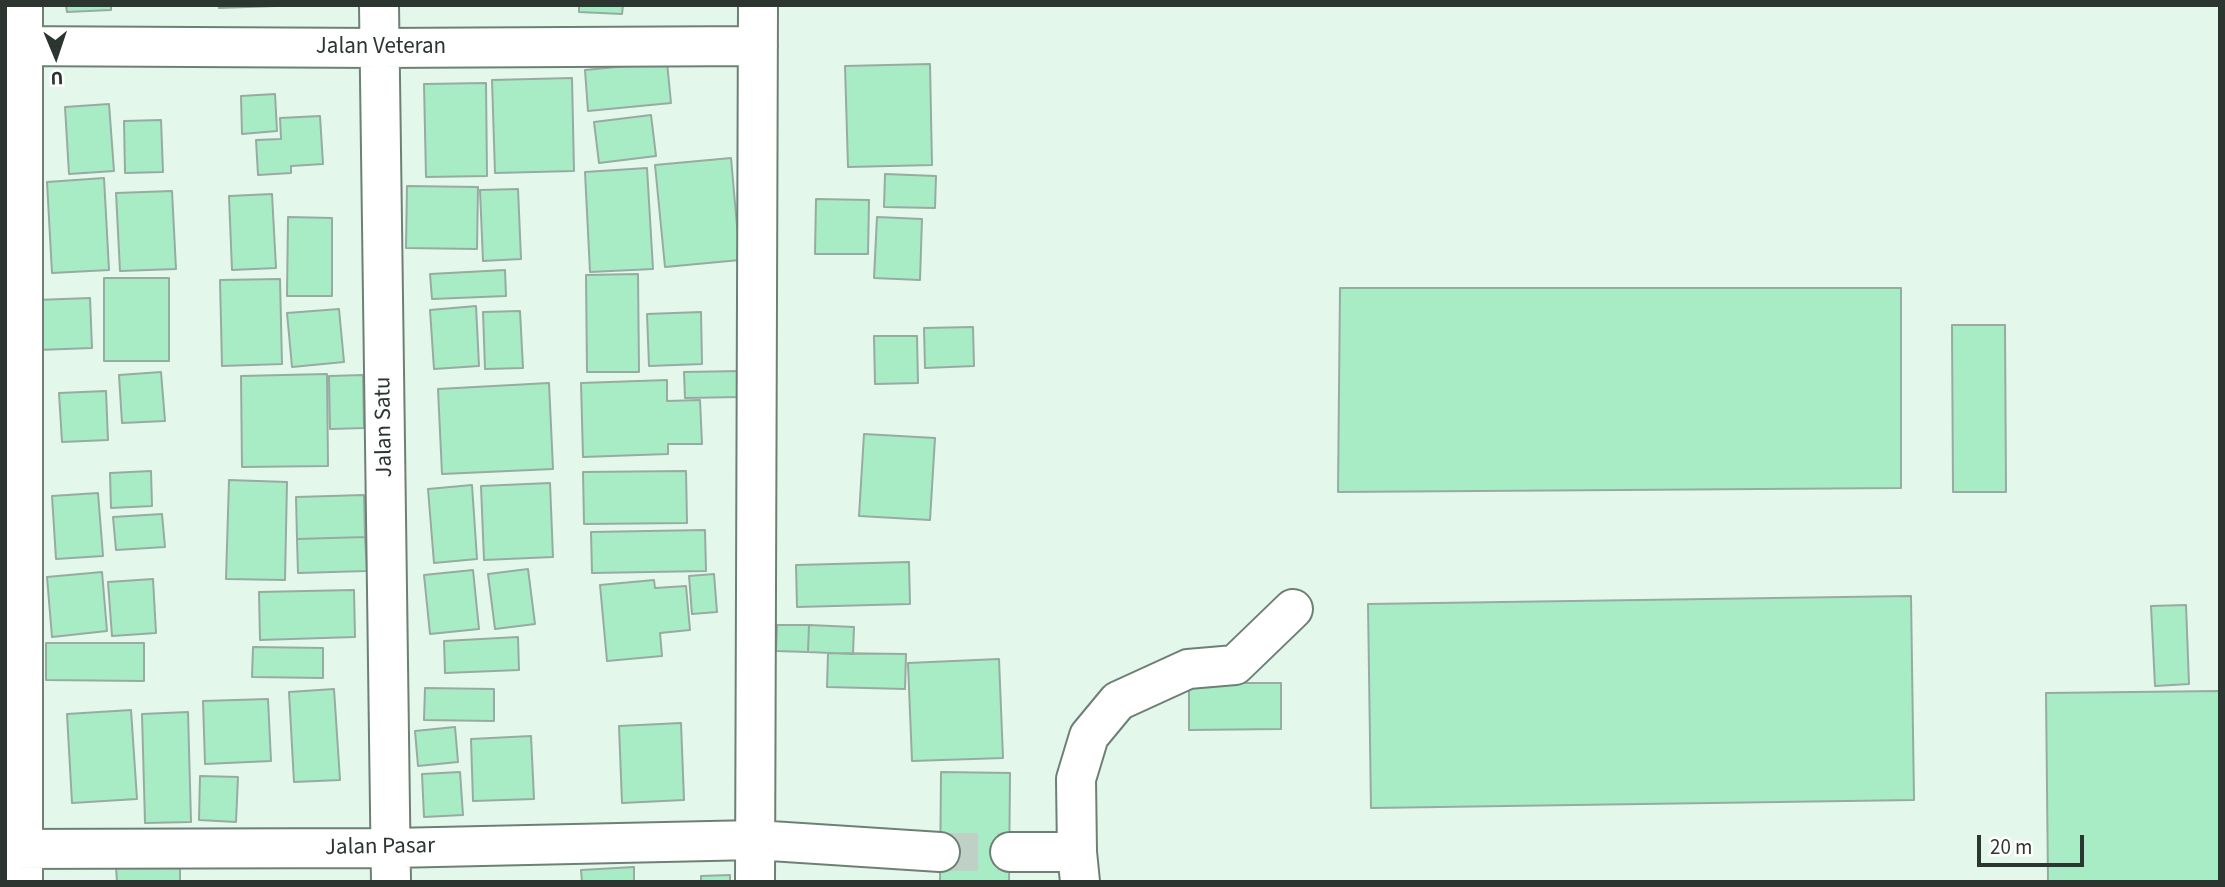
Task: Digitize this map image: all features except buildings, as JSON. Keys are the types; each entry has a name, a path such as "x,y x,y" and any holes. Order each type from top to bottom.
{"street":[{"path":"17,860 14,46 23,5"},
{"name":"Jalan Satu","path":"379,5 392,865"},
{"path":"755,882 758,5"},
{"name":"Jalan Veteran","path":"14,46 758,46"},
{"path":"1010,852 1078,867 1076,779 1089,736 1118,701 1188,669 1235,665 1293,608"},
{"name":"Jalan Pasar","path":"17,860 392,865 755,841 940,852"}],"tunnel":[{"path":"940,852 1010,852"}]}
